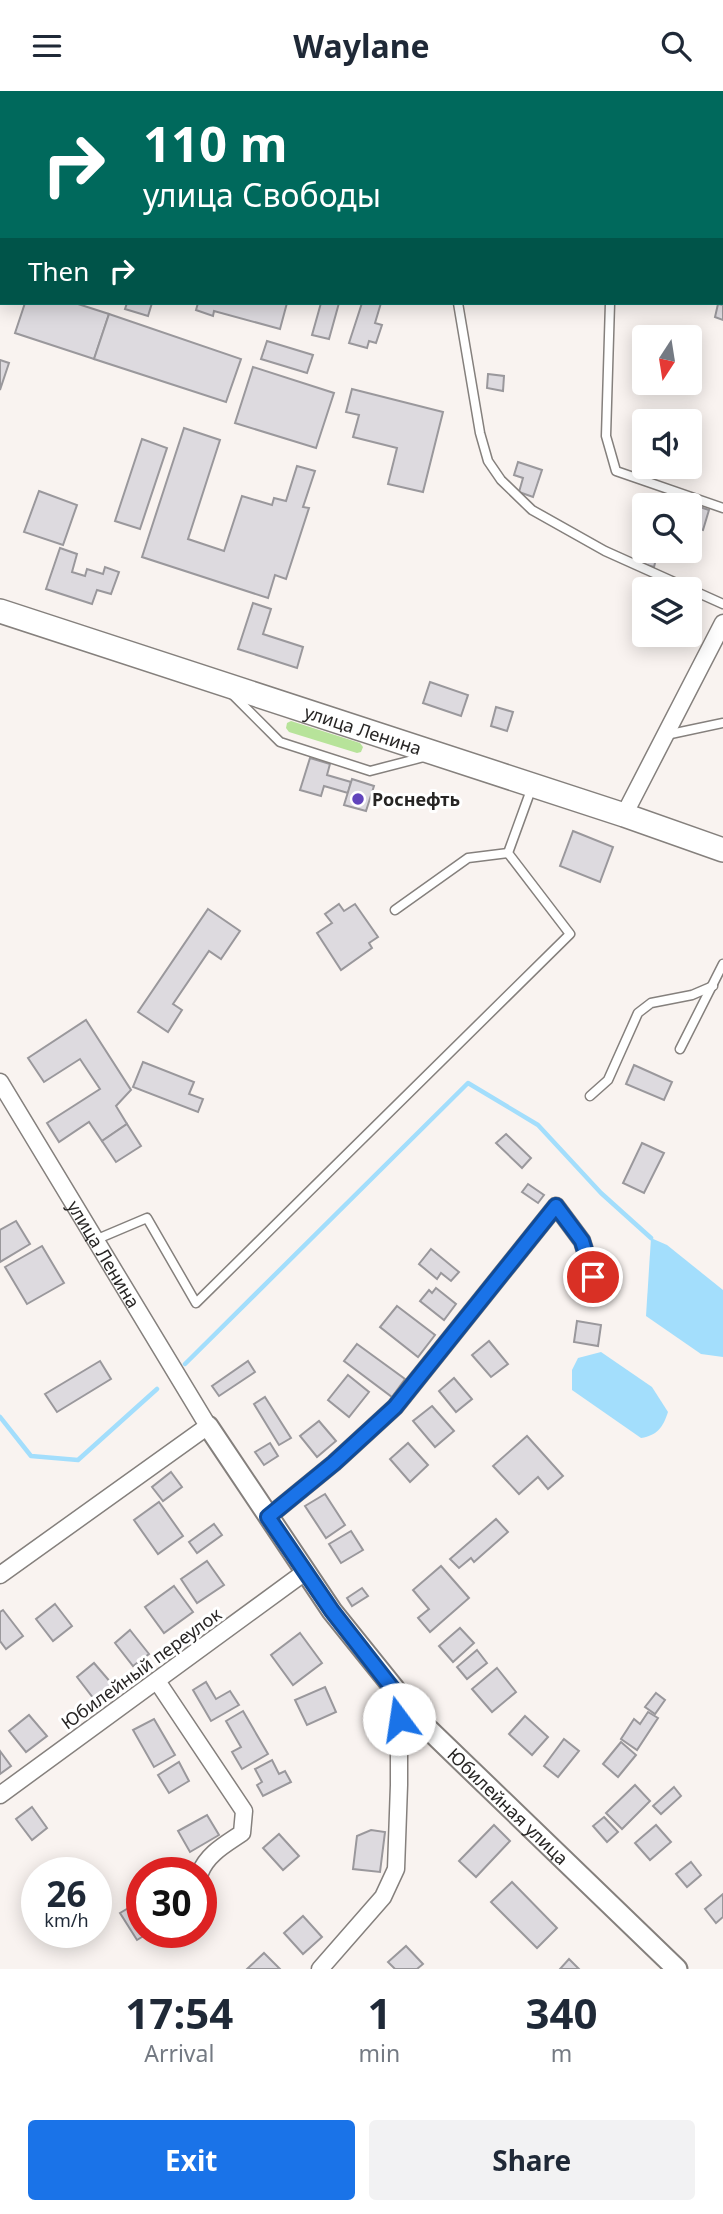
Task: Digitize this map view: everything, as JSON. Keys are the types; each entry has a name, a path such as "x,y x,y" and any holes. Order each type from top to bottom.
{"main road":[{"name":"улица Ленина","path":"0,611 438,753 723,850"}],"street":[{"path":"624,815 723,623"},
{"name":"улица Ленина","path":"0,1082 208,1426"},
{"path":"268,1517 334,1463 395,1407 556,1206 582,1241 599,1295"},
{"path":"0,1575 208,1426"},
{"name":"Юбилейная улица","path":"208,1426 332,1611 399,1697 422,1723 677,1969"},
{"name":"Юбилейный переулок","path":"0,1795 305,1572"},
{"path":"157,1681 244,1811 242,1833 210,1857"},
{"path":"320,1969 383,1897 396,1869 400,1785 399,1697"}],"lane":[{"path":"458,305 480,433 488,461 501,480 531,510 605,551 723,604"},
{"path":"610,305 607,436 616,471 723,508"},
{"path":"220,682 280,742 370,771 438,753"},
{"path":"663,736 723,723"},
{"path":"508,853 533,785"},
{"path":"395,910 468,858 508,853"},
{"path":"95,1240 147,1218 196,1303 570,934 508,853"},
{"path":"680,1049 723,964"},
{"path":"590,1096 608,1080 638,1013 651,1003 692,995 713,986"}],"green space":[{"path":"291,721 360,743 363,747 361,752 289,732 286,728"}],"water":[{"path":"651,1238 667,1245 723,1290 723,1357 701,1354 646,1316"},
{"path":"601,1352 652,1387 668,1412 656,1432 641,1438 572,1390 572,1370 578,1358"}],"building":[{"path":"24,305 81,305 109,314 94,359 15,333"},
{"path":"126,305 151,305 148,316 125,309"},
{"path":"197,305 286,305 280,329 214,311 213,316 196,310"},
{"path":"320,305 338,305 329,339 312,335"},
{"path":"361,305 380,305 375,323 382,325 376,343 369,341 367,348 349,343"},
{"path":"718,305 723,305 723,320 715,317"},
{"path":"109,314 241,359 226,402 94,359"},
{"path":"267,341 313,355 307,373 261,359"},
{"path":"0,360 9,363 0,390"},
{"path":"253,367 334,393 316,448 235,423"},
{"path":"488,374 504,376 503,391 487,388"},
{"path":"352,389 443,412 423,492 388,484 397,448 353,437 359,415 346,412"},
{"path":"184,428 220,440 188,539 224,551 242,496 272,505 274,498 286,501 297,466 315,471 303,507 309,508 286,579 275,575 268,598 142,557"},
{"path":"142,439 167,448 140,529 115,521"},
{"path":"518,462 542,470 533,497 519,492 523,478 514,475"},
{"path":"39,491 77,505 63,545 24,532"},
{"path":"702,508 709,510 702,530"},
{"path":"60,548 77,554 72,572 85,576 87,569 103,574 105,567 119,572 111,594 97,590 92,604 46,589"},
{"path":"253,603 271,609 263,634 303,647 297,668 238,649"},
{"path":"430,682 468,695 461,716 423,703"},
{"path":"496,707 513,712 507,731 491,726"},
{"path":"310,758 330,764 327,775 351,782 348,793 324,786 321,796 300,790"},
{"name":"Роснефть","path":"352,779 374,786 366,811 344,805"},
{"path":"573,831 613,847 600,882 560,866"},
{"path":"339,904 344,911 355,904 378,937 369,943 372,948 341,970 317,933 332,923 325,914"},
{"path":"208,909 240,931 221,959 209,951 173,1004 182,1010 168,1032 138,1012"},
{"path":"86,1020 131,1090 116,1106 127,1124 102,1141 89,1122 59,1142 47,1123 100,1089 80,1059 44,1082 28,1058"},
{"path":"143,1062 194,1082 189,1094 203,1099 198,1112 133,1087"},
{"path":"634,1065 672,1082 664,1100 626,1084"},
{"path":"127,1124 141,1146 116,1162 102,1141"},
{"path":"506,1134 531,1158 522,1168 496,1143"},
{"path":"642,1143 664,1153 644,1193 623,1183"},
{"path":"528,1184 544,1195 538,1203 522,1192"},
{"path":"16,1221 30,1244 0,1262 0,1230"},
{"path":"42,1246 64,1283 27,1304 5,1267"},
{"path":"431,1249 459,1272 451,1281 441,1273 437,1279 419,1264"},
{"path":"436,1288 456,1304 444,1320 420,1301 429,1290 432,1293"},
{"path":"397,1306 435,1335 418,1357 380,1327"},
{"path":"577,1321 601,1325 598,1346 574,1342"},
{"path":"489,1341 508,1364 491,1377 472,1355"},
{"path":"357,1344 405,1379 392,1397 344,1361"},
{"path":"100,1361 111,1379 57,1412 45,1394"},
{"path":"248,1361 255,1372 219,1396 212,1386"},
{"path":"348,1375 369,1392 349,1417 328,1400"},
{"path":"454,1378 472,1399 456,1412 439,1391"},
{"path":"265,1397 291,1438 279,1445 254,1404"},
{"path":"432,1406 454,1431 435,1447 413,1421"},
{"path":"319,1421 336,1441 317,1457 300,1436"},
{"path":"527,1436 563,1476 548,1489 538,1477 519,1494 493,1466"},
{"path":"270,1443 278,1456 264,1465 255,1452"},
{"path":"408,1443 428,1465 410,1482 390,1459"},
{"path":"171,1472 182,1487 163,1501 152,1487"},
{"path":"325,1494 345,1525 326,1538 305,1506"},
{"path":"159,1502 183,1536 158,1554 134,1520"},
{"path":"496,1519 508,1532 474,1562 471,1558 459,1568 450,1559"},
{"path":"214,1524 222,1535 197,1553 189,1542"},
{"path":"351,1531 363,1550 341,1563 329,1544"},
{"path":"207,1561 224,1585 197,1603 181,1579"},
{"path":"441,1566 469,1598 430,1632 418,1618 429,1609 413,1590"},
{"path":"174,1586 193,1612 164,1633 145,1607"},
{"path":"362,1588 368,1596 352,1606 347,1598"},
{"path":"55,1604 72,1626 53,1641 36,1619"},
{"path":"3,1610 23,1636 6,1649 0,1641 0,1612"},
{"path":"460,1628 474,1643 453,1662 439,1646"},
{"path":"130,1630 149,1654 133,1666 115,1643"},
{"path":"300,1633 322,1663 293,1685 271,1655"},
{"path":"477,1650 487,1663 467,1679 457,1667"},
{"path":"94,1663 112,1684 94,1699 77,1677"},
{"path":"497,1668 516,1692 492,1712 472,1689"},
{"path":"206,1682 216,1699 230,1691 239,1705 211,1721 193,1690"},
{"path":"325,1687 336,1712 307,1725 295,1700"},
{"path":"656,1693 665,1700 655,1714 645,1707"},
{"path":"243,1711 268,1754 242,1769 232,1752 241,1747 226,1721"},
{"path":"648,1712 658,1718 637,1750 621,1739 634,1719 640,1724"},
{"path":"29,1715 47,1736 26,1752 9,1731"},
{"path":"525,1716 548,1737 532,1755 509,1734"},
{"path":"154,1719 175,1755 154,1767 133,1730"},
{"path":"564,1739 579,1751 558,1777 544,1766"},
{"path":"621,1742 636,1755 618,1777 603,1764"},
{"path":"0,1751 11,1766 0,1774"},
{"path":"272,1760 279,1774 285,1771 291,1782 263,1796 257,1785 262,1782 255,1769"},
{"path":"179,1762 189,1781 169,1793 158,1775"},
{"path":"635,1785 650,1801 622,1829 606,1813"},
{"path":"674,1787 681,1796 661,1814 653,1806"},
{"path":"32,1807 47,1828 32,1840 16,1819"},
{"path":"207,1815 219,1835 190,1852 178,1831"},
{"path":"604,1817 618,1832 607,1842 593,1826"},
{"path":"494,1825 510,1841 476,1877 459,1861"},
{"path":"656,1825 671,1842 650,1860 635,1843"},
{"path":"371,1830 385,1832 380,1872 353,1869 357,1836"},
{"path":"279,1834 299,1856 283,1870 263,1848"},
{"path":"691,1862 701,1875 687,1887 676,1874"},
{"path":"512,1882 557,1928 537,1948 491,1902"},
{"path":"723,1894 723,1917 716,1923 705,1909"},
{"path":"126,1909 126,1923 120,1913"},
{"path":"303,1916 322,1937 303,1954 284,1933"},
{"path":"406,1946 423,1964 417,1969 395,1969 388,1962"},
{"path":"264,1953 280,1969 247,1969"},
{"path":"569,1959 579,1969 560,1969"}],"waterway":[{"path":"185,1364 468,1083 538,1125 601,1193 651,1238"},
{"path":"0,1417 31,1456 78,1460 157,1389"}],"place":[{"name":"Роснефть","path":"358,799"}],"route":[{"path":"399,1719 399,1697 332,1611 268,1517 334,1463 395,1407 556,1206 582,1241 593,1277"}]}
